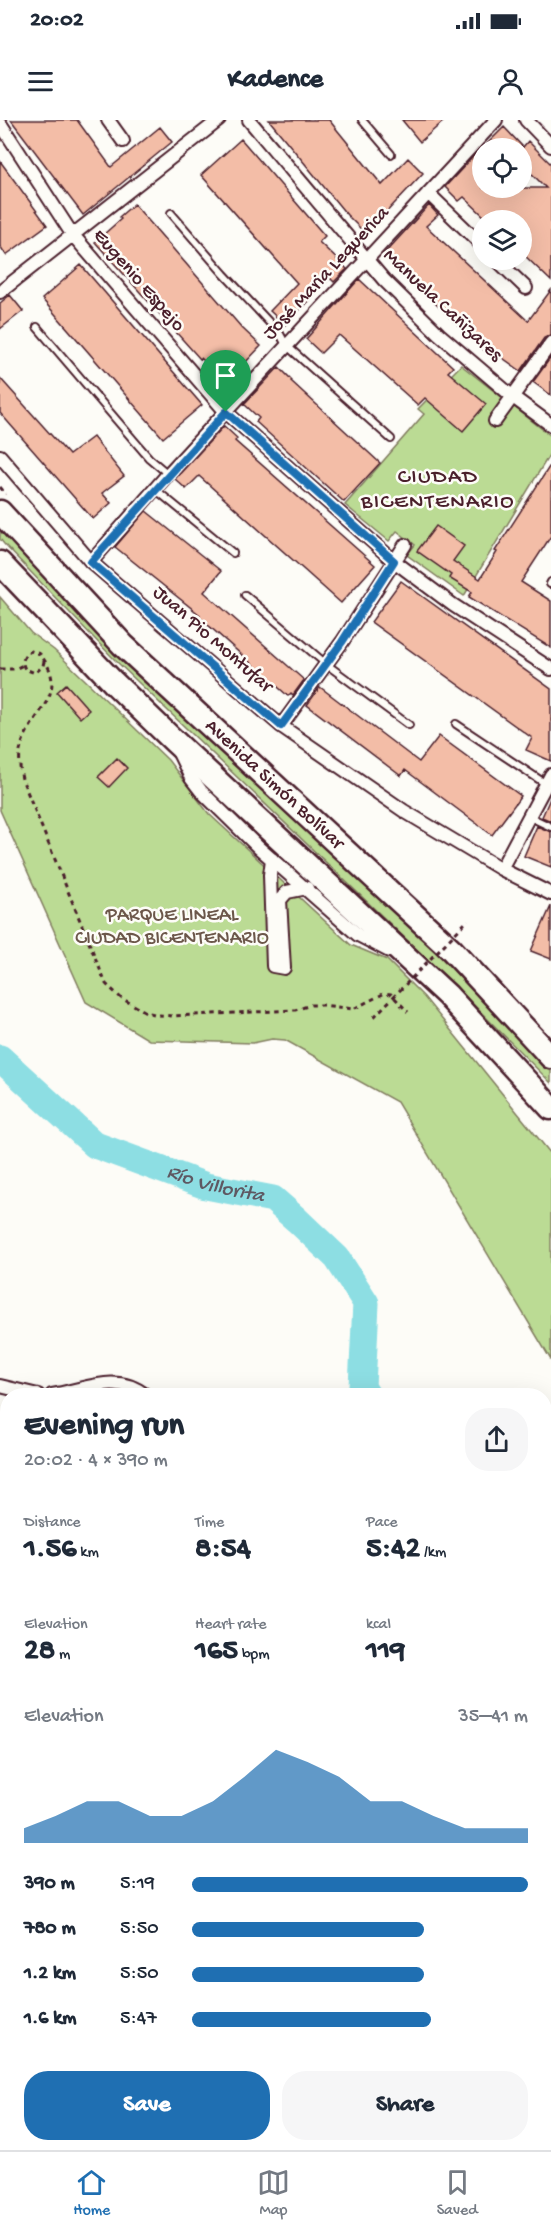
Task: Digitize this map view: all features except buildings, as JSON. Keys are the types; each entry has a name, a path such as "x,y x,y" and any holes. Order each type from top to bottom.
{"highway":[{"name":"Avenida Simón Bolívar","path":"0,512 123,645 451,949 551,1057"},
{"name":"Avenida Simón Bolívar","path":"0,563 113,682 174,741 447,995 551,1108"}],"street":[{"path":"108,120 123,141"},
{"path":"0,292 219,120"},
{"name":"Manuela Cañizares","path":"249,120 366,261 439,334 513,398 551,425"},
{"name":"José Maria Lequerica","path":"91,562 155,488 286,345 496,120"},
{"path":"526,120 551,146"},
{"name":"Eugenio Espejo","path":"0,123 72,234 226,412 394,561 453,605 551,669"},
{"path":"428,193 472,235"},
{"path":"507,270 526,288"},
{"path":"495,421 551,343"},
{"name":"Juan Pio Montufar","path":"0,456 91,562 281,726 404,811 501,869 551,894"},
{"path":"281,726 327,663 405,545"},
{"path":"174,741 191,778 201,791 272,858 358,935 414,963"},
{"path":"501,869 549,780"},
{"path":"272,858 270,874 273,966 284,968 280,900 287,892 307,888"},
{"path":"86,1388 110,1383 136,1388"}],"lane":[{"path":"362,120 391,154"},
{"path":"171,213 280,334 286,345 391,439"},
{"path":"37,327 149,458 168,474"},
{"path":"155,488 233,553"},
{"path":"245,595 327,663 409,725"},
{"path":"456,724 549,780"},
{"path":"530,817 551,827"}],"path":[{"path":"44,661 43,666 35,672 26,669 23,665 24,656 31,651 40,654 44,661 53,679 51,693 29,730 21,750 22,779 106,984 111,990 146,1012 172,1016 295,1010 311,1005 353,1009 385,993 391,994 408,1011"},
{"path":"0,669 15,669 23,665"},
{"path":"374,1017 468,920"}],"green space":[{"path":"461,365 551,436 551,452 464,596 407,555 415,545 397,531 389,541 345,505 424,414 418,409"},
{"path":"0,528 178,710 419,935 551,1071 551,1083 457,988 115,660 4,544 0,539"},
{"name":"PARQUE LINEAL CIUDAD BICENTENARIO","path":"0,597 31,633 54,650 168,760 209,814 351,945 387,960 424,997 551,1154 551,1360 397,1102 285,1040 272,1039 253,1043 149,1040 86,1002 0,810"}],"waterway":[{"name":"Río Villorita","path":"0,1058 95,1145 206,1186 273,1199 297,1220 337,1258 366,1303 363,1388"}],"district":[{"name":"CIUDAD BICENTENARIO","path":"438,490"}],"route":[{"path":"226,412 394,561 342,642 281,726 91,562 226,412"}]}
